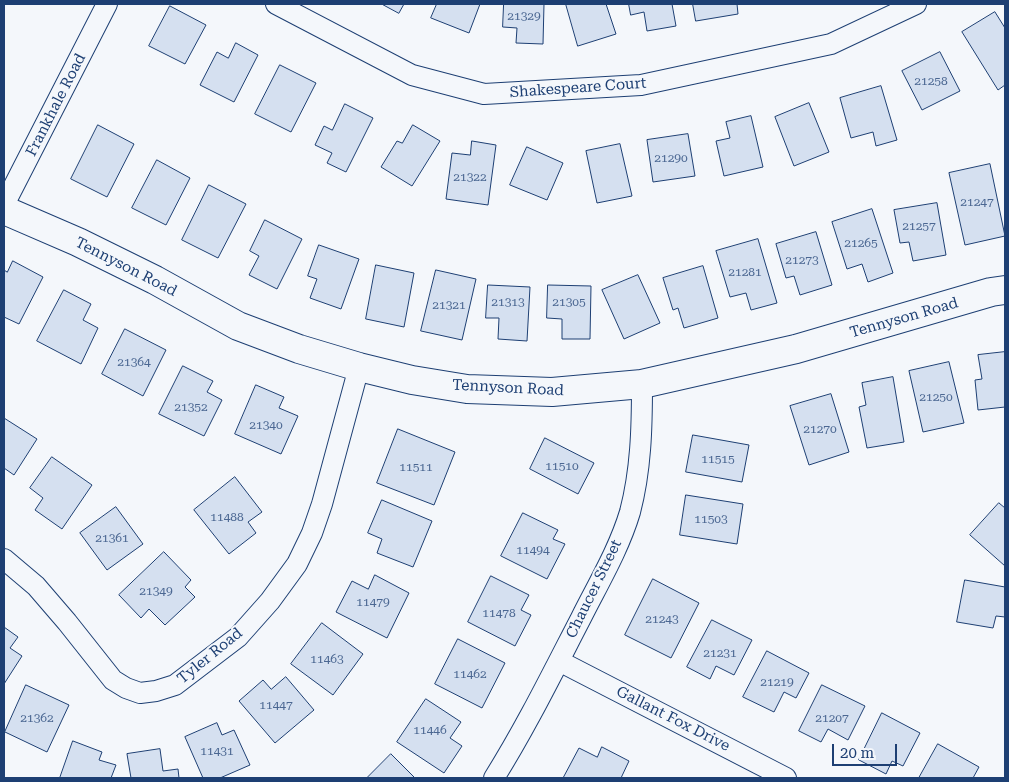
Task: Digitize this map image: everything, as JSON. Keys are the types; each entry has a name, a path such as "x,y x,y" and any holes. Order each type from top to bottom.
{"street":[{"name":"Frankhale Road","path":"4,205 108,4"},
{"name":"Shakespeare Court","path":"276,4 412,75 484,94 641,85 831,44 916,4"},
{"name":"Tennyson Road","path":"4,210 78,242 156,280 238,326 299,350 412,380 467,389 552,392 642,384 796,349 991,292 1005,290"},
{"name":"Tyler Road","path":"4,560 36,586 68,622 113,680 126,688 140,693 156,691 175,685 238,636 270,601 297,564 312,533 322,504 359,367"},
{"name":"Chaucer Street","path":"494,778 514,746 612,557 629,513 638,477 642,440 642,384"},
{"name":"Gallant Fox Drive","path":"559,661 786,778"}],"building":[{"path":"382,4 404,4 399,13"},
{"path":"437,4 480,4 469,33 431,18"},
{"path":"504,4 544,4 543,44 516,43 517,28 503,27"},
{"path":"566,4 606,4 616,34 578,46"},
{"path":"629,4 672,4 676,26 647,31 644,12 631,15"},
{"path":"693,4 737,4 738,14 696,21"},
{"path":"170,6 206,25 185,64 149,46"},
{"path":"995,12 1005,28 1005,85 998,90 962,32"},
{"path":"236,43 258,55 234,102 200,85 217,52 228,58"},
{"path":"940,52 960,91 922,110 902,71"},
{"path":"280,65 316,83 291,132 255,114"},
{"path":"881,86 897,140 876,146 873,132 851,138 840,98"},
{"path":"809,103 829,152 794,166 775,117"},
{"path":"345,104 373,118 346,172 327,163 332,153 315,145 324,126 332,130"},
{"path":"751,116 763,167 724,176 716,141 730,138 726,122"},
{"path":"98,125 134,144 107,197 71,179"},
{"path":"413,125 440,141 412,186 381,167 397,141 402,143"},
{"path":"688,134 695,176 653,182 647,140"},
{"path":"472,141 496,145 488,205 446,199 452,153 470,155"},
{"path":"620,144 632,196 597,203 586,151"},
{"path":"527,147 563,163 547,200 510,185"},
{"path":"157,160 190,178 166,225 132,208"},
{"path":"990,164 1005,236 965,245 949,173"},
{"path":"209,185 246,204 218,258 182,240"},
{"path":"937,203 946,255 913,261 909,242 900,243 894,210"},
{"path":"872,209 893,273 868,282 862,264 847,269 832,222"},
{"path":"265,220 302,239 277,289 249,275 259,256 250,251"},
{"path":"816,232 832,285 800,295 794,276 786,278 776,244"},
{"path":"758,239 777,303 751,310 746,293 730,297 716,251"},
{"path":"319,245 359,259 341,309 310,298 317,279 308,276"},
{"path":"13,261 43,277 19,324 4,317 4,270 7,272"},
{"path":"376,265 414,273 404,327 366,319"},
{"path":"703,266 718,318 684,328 678,308 673,310 663,278"},
{"path":"436,270 476,279 462,340 421,331"},
{"path":"638,275 660,323 624,339 602,290"},
{"path":"488,285 530,287 527,341 498,339 499,318 486,318"},
{"path":"548,285 591,286 590,339 562,339 562,319 547,318"},
{"path":"64,290 91,304 83,320 98,328 81,364 37,341"},
{"path":"125,329 166,350 143,396 102,374"},
{"path":"1005,352 1005,407 978,410 975,380 982,379 978,355"},
{"path":"949,362 964,423 923,432 909,371"},
{"path":"183,366 213,381 207,392 222,400 204,436 159,414"},
{"path":"893,377 904,442 867,448 859,407 866,405 862,383"},
{"path":"256,385 284,397 279,408 298,416 281,454 235,434"},
{"path":"831,394 849,452 809,465 790,406"},
{"path":"4,418 37,439 14,475 4,468"},
{"path":"398,429 455,452 434,505 377,483"},
{"path":"693,435 749,445 742,482 686,472"},
{"path":"545,438 594,463 578,494 530,469"},
{"path":"52,457 92,485 62,529 35,510 43,498 30,488"},
{"path":"235,477 262,512 248,522 256,533 229,554 194,510"},
{"path":"686,495 743,504 737,544 680,535"},
{"path":"382,500 432,521 413,567 377,553 382,539 368,533"},
{"path":"999,503 1005,508 1005,566 970,535"},
{"path":"116,507 143,544 107,570 80,533"},
{"path":"523,513 558,530 553,539 565,544 547,579 501,556"},
{"path":"164,552 191,580 185,587 195,597 165,625 149,609 141,618 119,595"},
{"path":"375,575 409,593 387,638 336,612 352,581 368,589"},
{"path":"491,576 529,595 521,610 531,615 515,646 468,622"},
{"path":"653,579 699,603 671,658 625,635"},
{"path":"965,580 1005,587 1005,617 996,616 993,628 957,622"},
{"path":"712,620 752,640 734,675 716,666 710,679 687,667"},
{"path":"322,623 363,654 333,695 291,664"},
{"path":"4,627 18,637 10,648 22,656 4,684"},
{"path":"458,639 505,663 482,708 435,684"},
{"path":"767,651 809,673 796,698 784,692 774,712 743,697"},
{"path":"286,677 314,710 275,743 239,701 263,680 271,689"},
{"path":"26,685 69,705 47,752 5,732"},
{"path":"822,685 865,706 848,740 828,729 821,742 799,731"},
{"path":"426,699 461,722 450,738 462,746 444,773 397,742"},
{"path":"882,713 920,733 903,766 892,761 886,774 859,760"},
{"path":"217,723 222,735 234,730 250,765 220,778 203,778 185,737"},
{"path":"73,741 102,752 99,760 116,765 111,778 60,778"},
{"path":"938,744 979,767 973,778 919,778"},
{"path":"602,747 629,761 621,778 563,778 579,748 597,757"},
{"path":"160,749 163,771 178,769 179,778 131,778 127,754"},
{"path":"391,754 415,778 367,778"}]}
